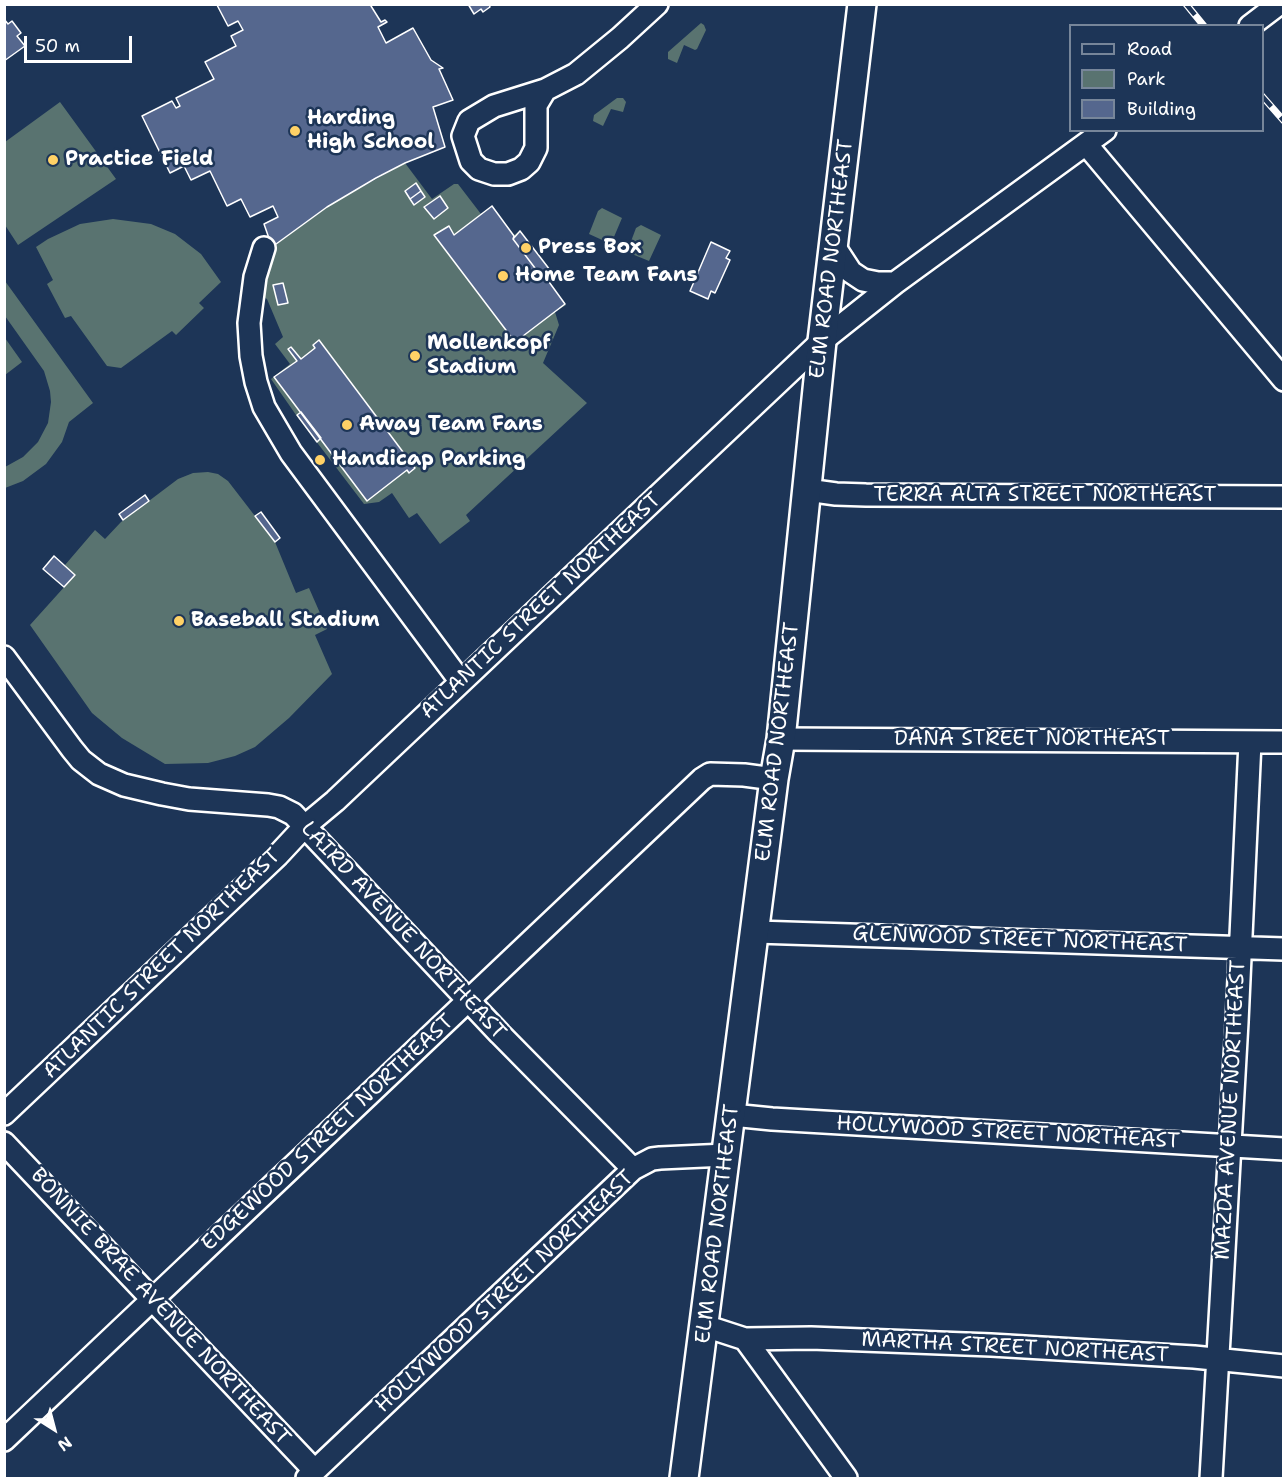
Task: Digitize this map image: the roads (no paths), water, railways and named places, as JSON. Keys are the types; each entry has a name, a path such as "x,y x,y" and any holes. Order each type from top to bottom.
{"main road":[{"name":"ELM ROAD NORTHEAST","path":"684,1479 781,739 822,341 862,4"}],"street":[{"path":"545,90 536,105 536,148 529,162 521,170 508,174 494,174 479,169 471,161 463,136 469,121 494,106 545,90 576,74 598,58 657,4"},
{"path":"1253,24 1279,4"},
{"name":"ATLANTIC STREET NORTHEAST","path":"4,1114 278,855 305,826 335,801 822,341 895,283 1102,132"},
{"path":"1086,144 1284,380"},
{"path":"834,246 851,272 863,280 895,283"},
{"path":"264,248 255,278 249,323 251,356 264,407 291,453 461,682"},
{"name":"TERRA ALTA STREET NORTHEAST","path":"807,490 866,495 1284,497"},
{"name":"LAIRD AVENUE NORTHEAST","path":"4,657 72,749 81,760 99,774 124,785 180,797 279,807 293,814 633,1169"},
{"name":"DANA STREET NORTHEAST","path":"781,739 1284,742"},
{"name":"MAZDA AVENUE NORTHEAST","path":"1211,1479 1237,1022 1250,742"},
{"name":"EDGEWOOD STREET NORTHEAST","path":"4,1440 702,779 710,774 774,779"},
{"name":"GLENWOOD STREET NORTHEAST","path":"756,932 1284,949"},
{"name":"HOLLYWOOD STREET NORTHEAST","path":"732,1115 1284,1149"},
{"name":"BONNIE BRAE AVENUE NORTHEAST","path":"4,1143 152,1299 311,1475"},
{"name":"HOLLYWOOD STREET NORTHEAST","path":"311,1475 633,1169 652,1159 726,1155"},
{"name":"MARTHA STREET NORTHEAST","path":"705,1326 745,1339 811,1338 991,1345 1284,1366"},
{"path":"745,1339 846,1479"}],"railway":[{"path":"1186,4 1202,24"},
{"path":"1264,98 1284,121"}],"place":[{"name":"Harding High School","path":"295,131"},
{"name":"Practice Field","path":"53,160"},
{"name":"Press Box","path":"526,248"},
{"name":"Home Team Fans","path":"503,276"},
{"name":"Mollenkopf Stadium","path":"415,356"},
{"name":"Away Team Fans","path":"347,425"},
{"name":"Handicap Parking","path":"320,460"},
{"name":"Baseball Stadium","path":"179,621"}]}
